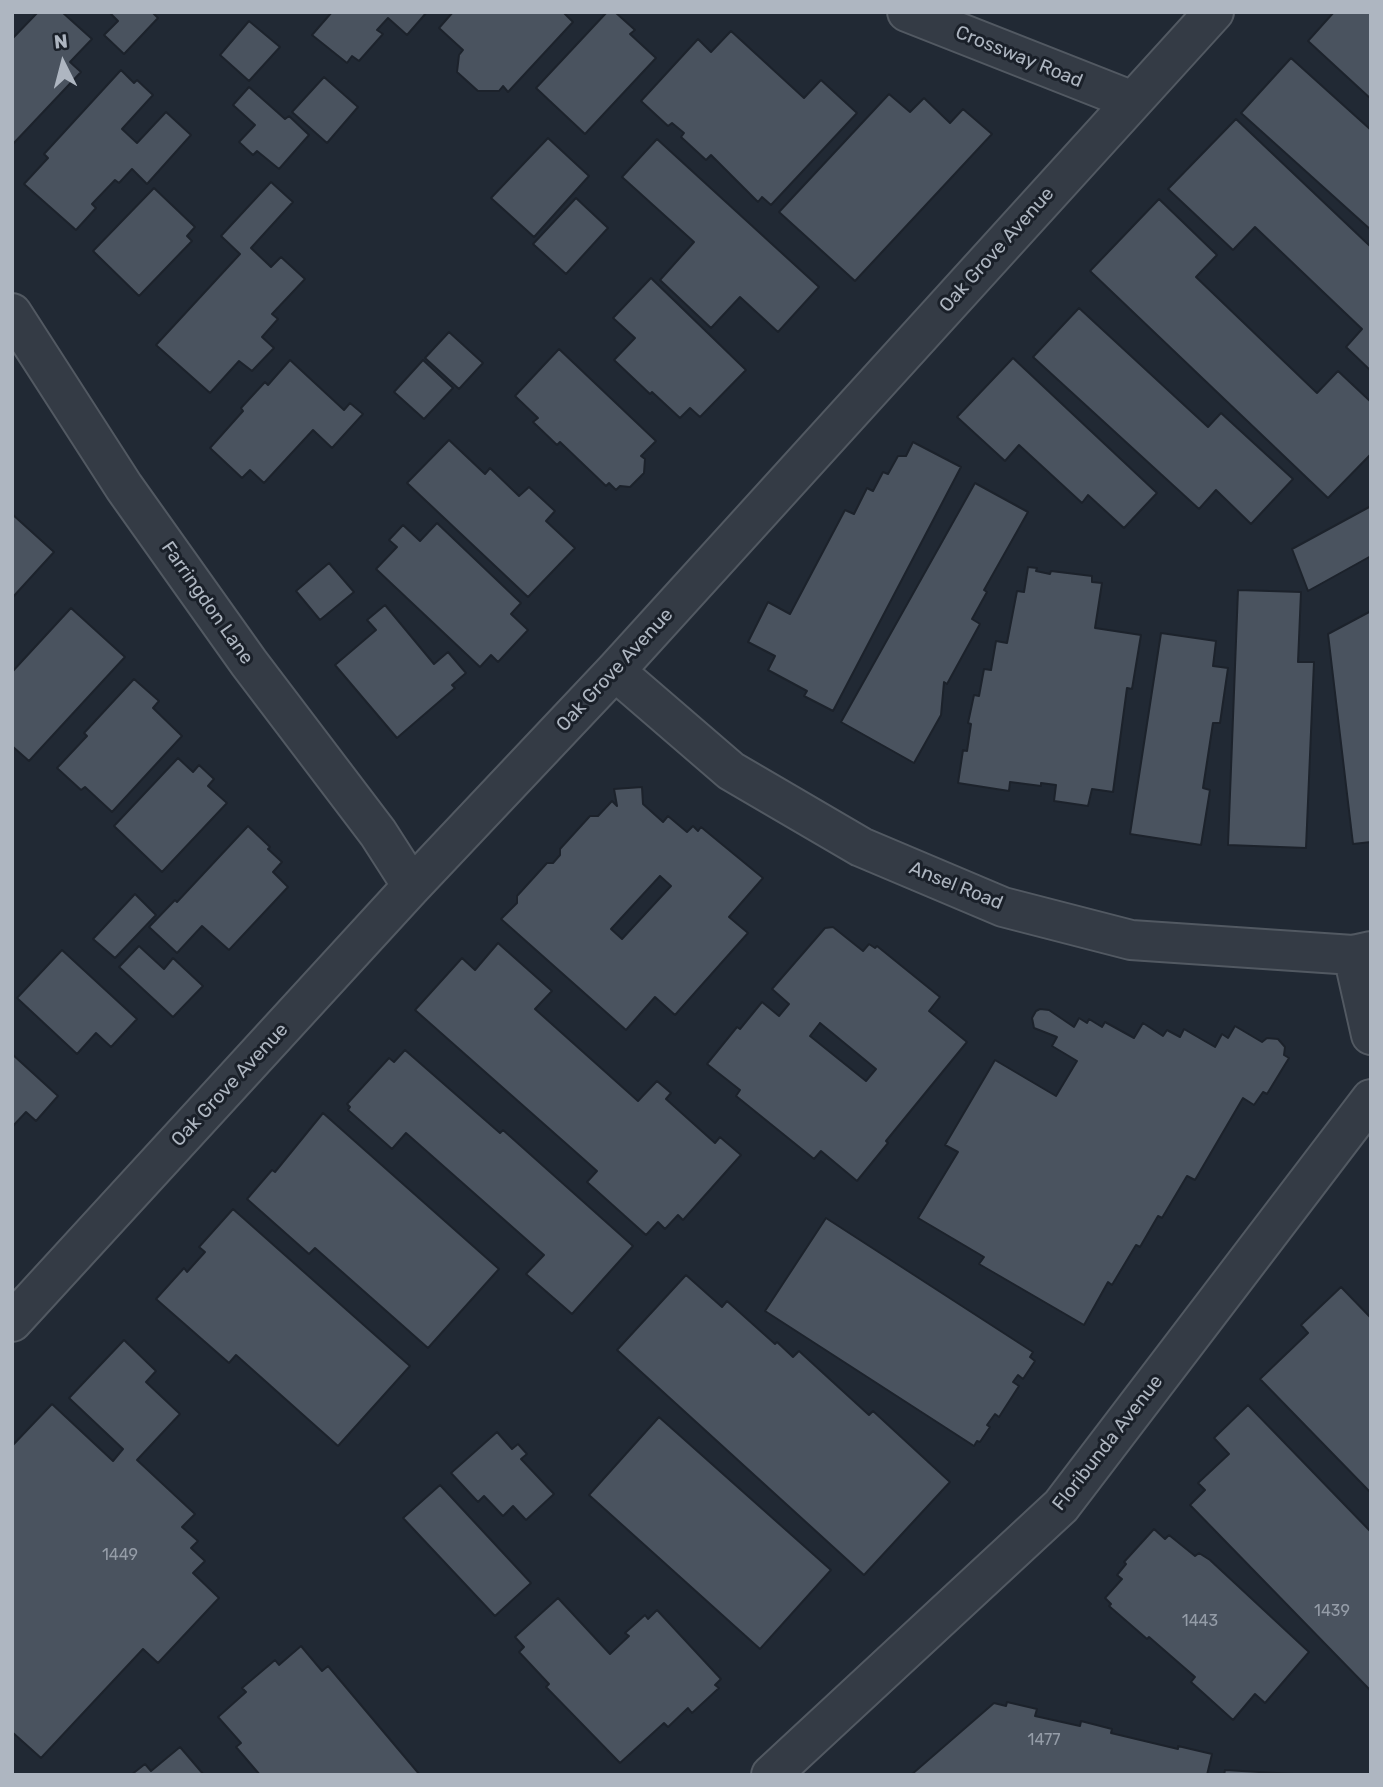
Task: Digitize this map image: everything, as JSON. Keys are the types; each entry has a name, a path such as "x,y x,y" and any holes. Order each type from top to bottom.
{"street":[{"name":"Crossway Road","path":"907,12 1133,101"},
{"name":"Oak Grove Avenue","path":"12,1322 412,886 615,671 1214,12"},
{"name":"Farringdon Lane","path":"12,313 124,487 248,663 378,833 412,886"},
{"name":"Ansel Road","path":"615,671 730,771 861,847 1003,907 1131,940 1362,953 1371,1035"},
{"name":"Floribunda Avenue","path":"787,1769 1061,1506 1371,1099"}],"building":[{"path":"38,12 62,12 92,39 70,62 81,72 12,145 12,39"},
{"path":"109,12 152,12 158,18 124,54 104,35 118,21"},
{"path":"332,12 427,12 407,35 388,18 377,30 383,34 359,61 352,56 347,63 312,35"},
{"path":"453,12 563,12 573,22 508,92 503,86 499,91 478,91 457,72 459,55 463,50 439,28"},
{"path":"607,12 615,12 635,30 630,34 656,58 585,134 536,88"},
{"path":"1334,12 1371,12 1371,99 1308,41"},
{"path":"249,21 280,47 249,81 220,55"},
{"path":"731,31 804,98 821,80 857,113 771,205 762,197 758,202 711,155 706,160 681,137 684,133 672,123 668,126 641,101 698,39 711,52"},
{"path":"1291,58 1371,130 1371,230 1241,113"},
{"path":"121,70 134,83 137,80 153,95 122,129 137,143 166,112 191,135 147,184 132,169 119,183 115,180 92,204 96,208 76,230 24,184 48,158 44,154"},
{"path":"324,77 358,107 327,143 292,112"},
{"path":"249,87 285,119 289,116 309,135 279,169 257,151 253,155 239,142 255,125 233,105"},
{"path":"889,94 910,112 924,98 950,123 963,109 992,134 855,281 779,212"},
{"path":"1236,119 1371,247 1371,371 1346,347 1362,329 1255,227 1233,250 1168,189"},
{"path":"548,138 589,176 534,237 491,198"},
{"path":"657,139 819,287 778,332 740,297 711,328 660,280 694,242 622,177"},
{"path":"271,182 293,202 251,248 271,267 281,257 305,279 272,314 278,319 262,337 274,348 252,371 239,361 210,393 156,345 240,254 221,236"},
{"path":"154,188 195,227 187,236 192,241 139,296 93,251"},
{"path":"576,198 608,228 566,274 533,244"},
{"path":"1159,199 1217,255 1196,277 1317,393 1338,371 1371,402 1371,454 1328,498 1090,271"},
{"path":"651,278 746,370 700,417 690,408 680,418 614,360 635,338 613,318"},
{"path":"1079,308 1208,427 1221,413 1293,479 1251,524 1216,490 1199,509 1033,357"},
{"path":"449,332 483,363 459,389 425,358"},
{"path":"559,349 656,441 641,456 645,459 644,473 630,487 620,486 616,490 609,483 606,486 560,442 557,445 533,422 538,418 515,396"},
{"path":"1013,358 1157,493 1124,528 1088,495 1082,503 1019,445 1005,461 957,417"},
{"path":"290,360 344,410 350,403 363,414 332,448 313,430 264,483 250,470 242,478 210,448 243,411 241,408 265,382 268,385"},
{"path":"423,360 453,388 424,419 394,392"},
{"path":"449,440 485,474 490,468 519,496 529,487 555,511 546,521 575,548 528,597 407,483"},
{"path":"913,442 961,467 833,711 804,696 807,691 768,670 775,656 748,642 768,602 790,614 845,510 854,514 867,488 873,491 883,472 888,474 898,456 906,456"},
{"path":"975,483 1028,512 984,590 987,592 972,619 980,624 947,684 944,682 941,715 914,763 841,722"},
{"path":"1371,506 1371,556 1308,591 1292,549"},
{"path":"12,514 54,552 12,598"},
{"path":"437,523 521,603 511,614 528,630 498,662 491,655 480,667 376,569 397,547 389,540 403,525 420,541"},
{"path":"329,563 354,592 320,620 296,591"},
{"path":"1028,567 1050,574 1051,571 1092,576 1092,582 1102,583 1095,628 1141,635 1132,689 1127,688 1113,792 1092,789 1088,806 1054,801 1056,785 1010,782 1009,791 958,783 963,750 967,751 971,724 968,723 974,695 979,696 984,669 991,670 996,641 1007,643 1017,591 1024,592"},
{"path":"1238,590 1301,592 1298,662 1314,662 1306,848 1228,845"},
{"path":"385,605 434,664 448,652 466,673 452,685 455,688 397,738 335,665 376,630 367,620"},
{"path":"71,608 125,657 29,761 12,746 12,672"},
{"path":"1371,611 1371,842 1353,844 1328,634"},
{"path":"1161,633 1216,641 1213,666 1228,668 1220,723 1213,723 1203,788 1210,790 1201,845 1130,834"},
{"path":"134,679 159,701 153,708 182,736 112,812 85,787 81,790 57,768 87,736 84,733"},
{"path":"178,758 193,772 199,765 214,779 208,786 227,803 162,872 114,826"},
{"path":"642,787 643,804 663,822 668,816 687,832 693,826 698,831 701,827 763,878 729,917 748,933 675,1015 655,997 626,1030 501,919 517,903 517,896 547,863 553,863 560,855 560,849 590,816 598,816 612,801 617,806 614,789"},
{"path":"248,826 282,862 273,872 288,887 229,950 202,926 177,953 149,927 175,900 177,902"},
{"path":"660,876 671,886 622,939 611,929"},
{"path":"135,894 156,915 115,958 93,939"},
{"path":"833,927 863,951 869,944 875,948 877,946 940,997 929,1011 967,1042 857,1181 821,1151 814,1159 736,1096 740,1090 707,1064 737,1027 740,1029 762,1002 779,1016 789,1004 772,989 825,928"},
{"path":"498,943 552,991 535,1009 638,1101 657,1081 671,1093 666,1099 715,1143 720,1137 741,1155 683,1220 678,1215 665,1229 658,1222 646,1235 587,1182 597,1171 415,1010 462,958 475,970"},
{"path":"139,946 164,969 173,958 203,986 173,1017 119,967"},
{"path":"62,950 137,1019 111,1047 96,1033 77,1054 17,998"},
{"path":"1040,1009 1049,1010 1074,1027 1079,1018 1087,1023 1089,1019 1102,1027 1105,1022 1134,1038 1143,1023 1163,1036 1167,1030 1180,1037 1184,1029 1215,1047 1222,1034 1228,1038 1235,1026 1262,1042 1267,1038 1278,1039 1285,1047 1284,1055 1289,1058 1267,1094 1263,1092 1254,1105 1243,1098 1195,1180 1187,1176 1162,1218 1158,1216 1140,1247 1136,1245 1112,1285 1108,1282 1084,1325 979,1264 984,1257 918,1218 958,1152 945,1145 995,1060 1056,1096 1077,1061 1052,1046 1057,1037 1034,1028 1032,1018"},
{"path":"820,1023 876,1069 866,1081 810,1036"},
{"path":"405,1050 500,1133 503,1130 633,1246 572,1314 526,1274 544,1255 406,1133 392,1149 348,1110 350,1107 347,1104 389,1058 394,1062"},
{"path":"12,1054 58,1096 36,1121 26,1112 12,1127"},
{"path":"323,1113 499,1269 428,1348 315,1248 309,1254 247,1199 272,1170 275,1172"},
{"path":"233,1209 410,1366 338,1446 236,1355 229,1363 156,1299 184,1268 187,1272 205,1252 199,1247"},
{"path":"826,1218 1033,1352 1030,1357 1035,1361 1023,1379 1018,1375 1013,1382 1019,1386 999,1417 995,1414 987,1425 990,1427 980,1442 977,1441 974,1446 765,1311"},
{"path":"686,1275 722,1307 727,1301 793,1357 799,1351 869,1415 873,1411 950,1482 864,1575 617,1350"},
{"path":"1341,1287 1371,1318 1371,1493 1260,1379 1308,1333 1301,1325"},
{"path":"124,1340 156,1371 146,1382 180,1414 137,1460 195,1514 182,1527 198,1541 191,1548 205,1561 193,1573 219,1598 158,1663 143,1649 41,1758 12,1732 12,1446 52,1404 113,1461 123,1449 69,1398"},
{"path":"1248,1405 1371,1532 1371,1691 1190,1505 1205,1490 1198,1483 1229,1454 1214,1438"},
{"path":"659,1417 831,1570 760,1649 589,1495"},
{"path":"497,1432 512,1449 518,1444 527,1454 521,1459 554,1494 526,1520 513,1506 503,1516 484,1496 478,1502 451,1473"},
{"path":"440,1485 531,1583 495,1616 403,1518"},
{"path":"1154,1529 1165,1539 1169,1535 1195,1556 1199,1553 1210,1560 1309,1652 1265,1703 1255,1694 1233,1720 1191,1682 1195,1677 1109,1606 1111,1604 1105,1598 1122,1579 1117,1575 1126,1564 1124,1562"},
{"path":"558,1598 610,1654 629,1636 625,1633 645,1615 648,1619 657,1610 721,1679 715,1685 719,1688 692,1713 688,1708 668,1727 664,1723 620,1763 546,1687 549,1684 519,1652 524,1647 515,1637"},
{"path":"301,1646 322,1671 328,1666 420,1775 260,1775 236,1747 241,1743 218,1717 246,1692 242,1688 275,1660 279,1665"},
{"path":"1007,1702 1037,1709 1035,1716 1080,1726 1081,1721 1112,1729 1111,1733 1212,1754 1207,1775 911,1775 994,1703 1006,1706"},
{"path":"180,1747 204,1775 131,1775 145,1764 151,1771"},
{"path":"1225,1770 1310,1775 1224,1775"}]}
